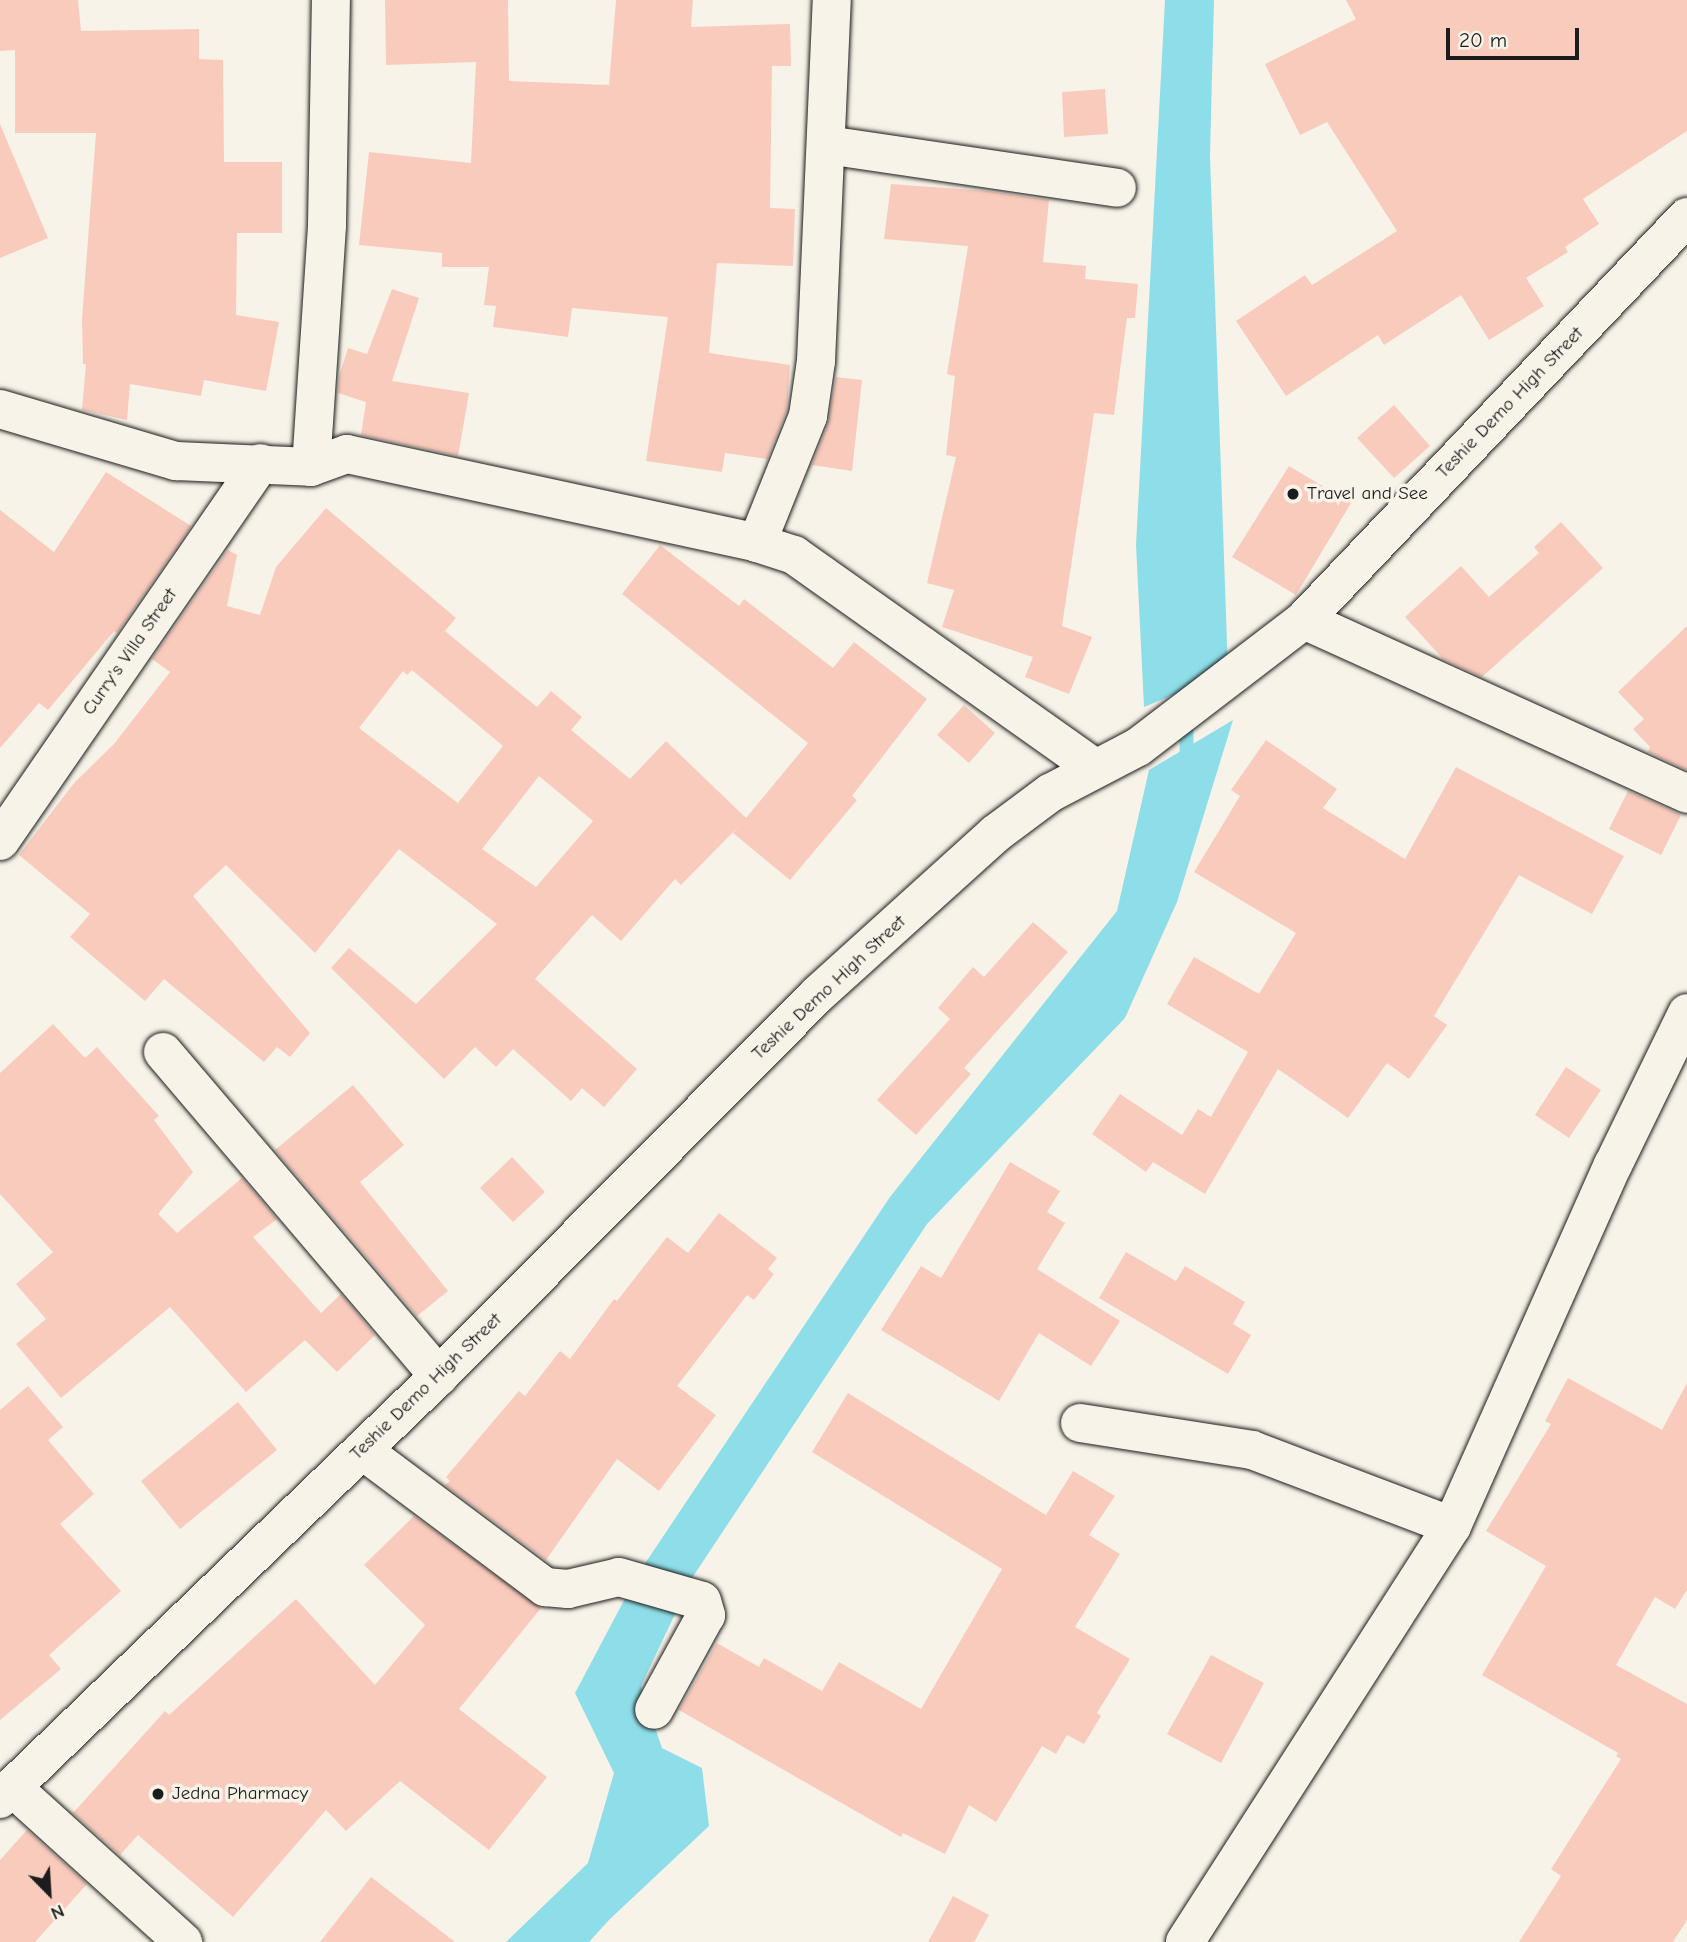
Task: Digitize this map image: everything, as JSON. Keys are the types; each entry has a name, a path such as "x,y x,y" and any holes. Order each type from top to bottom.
{"street":[{"path":"311,467 327,225 331,0"},
{"path":"757,543 808,416 816,361 832,0"},
{"path":"827,145 1117,188"},
{"name":"Teshie Demo High Street","path":"6,1793 439,1376 818,993 995,834 1050,793 1138,747 1304,620 1687,217"},
{"path":"0,409 176,461 311,467 347,454 757,543 794,555 1095,768"},
{"name":"Curry's Villa Street","path":"0,841 261,463"},
{"path":"1304,620 1687,794"},
{"path":"1185,1942 1452,1526 1613,1165 1687,1013"},
{"path":"163,1052 439,1376"},
{"path":"1080,1423 1252,1450 1452,1526"},
{"path":"362,1450 545,1587 568,1589 619,1577 702,1601 706,1615 653,1710"},
{"path":"6,1793 183,1942"}],"water":[{"path":"1165,0 1214,0 1210,156 1228,672 1144,707 1136,545"},
{"path":"1233,720 1177,902 1125,1018 927,1224 692,1578 641,1686 662,1748 702,1768 709,1826 589,1942 506,1942 588,1863 614,1773 575,1693 638,1574 890,1197 1117,911 1149,770"}],"building":[{"path":"0,0 78,0 81,31 199,29 199,59 223,60 224,162 282,162 282,233 237,233 236,315 279,322 266,391 204,380 201,396 130,384 127,420 82,410 86,364 83,364 82,319 96,133 15,133 15,50 0,51"},
{"path":"385,0 508,0 509,81 609,85 616,0 693,0 691,27 790,24 791,66 772,66 770,208 795,209 793,266 717,263 709,353 790,365 787,410 767,459 725,453 722,472 646,461 668,317 572,308 568,337 493,327 496,306 484,305 489,267 442,267 442,253 359,245 369,152 471,163 476,62 386,65"},
{"path":"1346,0 1687,0 1687,131 1583,199 1599,224 1565,247 1568,252 1526,278 1544,306 1489,340 1461,295 1384,345 1378,335 1286,396 1236,321 1305,275 1312,285 1397,231 1327,122 1300,135 1265,64 1356,19"},
{"path":"1105,89 1108,134 1064,137 1062,92"},
{"path":"0,124 48,238 0,258"},
{"path":"891,184 987,191 1049,200 1043,262 1086,266 1085,279 1138,284 1135,318 1127,318 1114,415 1094,413 1062,626 1092,637 1069,694 1025,677 1033,657 942,627 954,590 927,583 956,457 946,455 955,376 947,374 968,246 884,239"},
{"path":"392,289 419,298 392,381 469,393 458,456 361,435 366,402 338,393 339,377 348,348 367,354"},
{"path":"836,377 862,380 852,471 812,465 828,424"},
{"path":"1394,405 1430,446 1394,478 1357,438"},
{"path":"1289,466 1351,503 1296,595 1232,557"},
{"path":"106,472 191,526 117,633 114,631 48,710 39,703 0,748 0,510 54,552"},
{"path":"326,508 456,618 445,631 537,707 551,691 582,717 571,730 630,779 666,741 746,818 808,743 622,594 660,545 739,606 744,599 833,668 854,642 927,699 852,796 857,800 790,880 733,833 740,825 681,885 675,879 621,941 592,915 535,979 637,1069 604,1107 582,1088 571,1101 513,1049 496,1067 475,1047 444,1079 331,968 349,948 416,1004 497,924 399,849 315,953 226,865 193,896 310,1033 290,1057 277,1047 264,1062 164,979 145,1001 70,937 90,914 19,855 74,783 114,744 170,672 152,659 228,550 237,555 227,606 260,615 276,567","holes":["412,670 503,746 458,803 359,728 403,671 407,675","539,776 593,821 536,887 482,849"]},
{"path":"1561,522 1603,568 1482,677 1443,659 1405,617 1461,566 1489,597 1539,553 1534,547"},
{"path":"1687,626 1687,770 1648,752 1650,747 1633,729 1644,719 1618,692"},
{"path":"964,705 995,733 969,763 937,735"},
{"path":"1266,740 1337,789 1323,808 1405,859 1456,767 1624,856 1592,914 1519,875 1434,1016 1447,1025 1409,1079 1387,1063 1348,1118 1278,1069 1205,1194 1153,1162 1146,1172 1092,1134 1120,1094 1182,1135 1198,1109 1211,1117 1248,1052 1167,1004 1194,957 1259,994 1296,933 1194,872 1240,796 1231,790"},
{"path":"1628,791 1681,815 1661,855 1609,829"},
{"path":"1033,922 1068,952 964,1068 971,1074 916,1135 877,1100 950,1019 938,1008 973,967 984,977"},
{"path":"53,1024 85,1058 97,1047 159,1116 154,1120 193,1172 158,1214 177,1233 242,1178 277,1219 253,1237 321,1313 341,1294 375,1335 337,1372 305,1340 246,1392 170,1307 61,1398 16,1344 46,1319 16,1284 53,1252 0,1194 0,1073"},
{"path":"1566,1067 1601,1090 1569,1138 1535,1115"},
{"path":"353,1085 404,1145 360,1182 448,1291 417,1316 275,1150"},
{"path":"512,1157 545,1192 513,1222 480,1188"},
{"path":"1010,1162 1060,1191 1047,1212 1065,1223 1037,1269 1120,1321 1091,1366 1039,1333 999,1401 881,1330 921,1266 941,1278"},
{"path":"719,1213 777,1258 768,1269 774,1274 754,1300 747,1295 677,1386 716,1415 659,1491 617,1459 546,1560 445,1485 450,1481 446,1477 519,1391 525,1396 560,1351 570,1359 614,1299 617,1301 667,1237 688,1253"},
{"path":"1126,1252 1176,1281 1185,1266 1245,1302 1233,1324 1251,1335 1228,1374 1099,1298"},
{"path":"1568,1378 1662,1430 1687,1383 1687,1590 1675,1609 1655,1597 1616,1665 1687,1704 1687,1920 1673,1942 1519,1942 1561,1876 1551,1869 1621,1759 1616,1756 1618,1753 1482,1675 1546,1566 1486,1531 1551,1424 1545,1421"},
{"path":"28,1386 63,1427 48,1440 94,1494 60,1524 121,1591 49,1655 61,1669 0,1720 0,1410"},
{"path":"848,1393 1046,1515 1073,1471 1115,1496 1089,1535 1120,1554 1075,1627 1130,1659 1097,1713 1101,1716 1084,1744 1067,1735 1056,1754 1042,1746 996,1822 969,1805 945,1854 903,1833 901,1837 679,1710 717,1643 759,1667 764,1658 822,1691 839,1662 921,1709 1002,1569 812,1452"},
{"path":"238,1402 277,1450 180,1529 141,1481"},
{"path":"414,1516 541,1608 459,1709 547,1777 489,1850 400,1781 346,1831 326,1810 233,1917 138,1835 120,1855 73,1813 165,1711 169,1715 296,1599 375,1685 425,1625 364,1565"},
{"path":"1211,1655 1264,1683 1221,1763 1167,1734"},
{"path":"27,1830 87,1884 35,1942 0,1942 0,1860"},
{"path":"371,1877 455,1942 320,1942"},
{"path":"953,1896 989,1915 974,1942 928,1942"}],"waterway":[{"path":"1186,718 1187,764"}],"place":[{"name":"Travel and See","path":"1293,494"},
{"name":"Jedna Pharmacy","path":"158,1794"}]}
